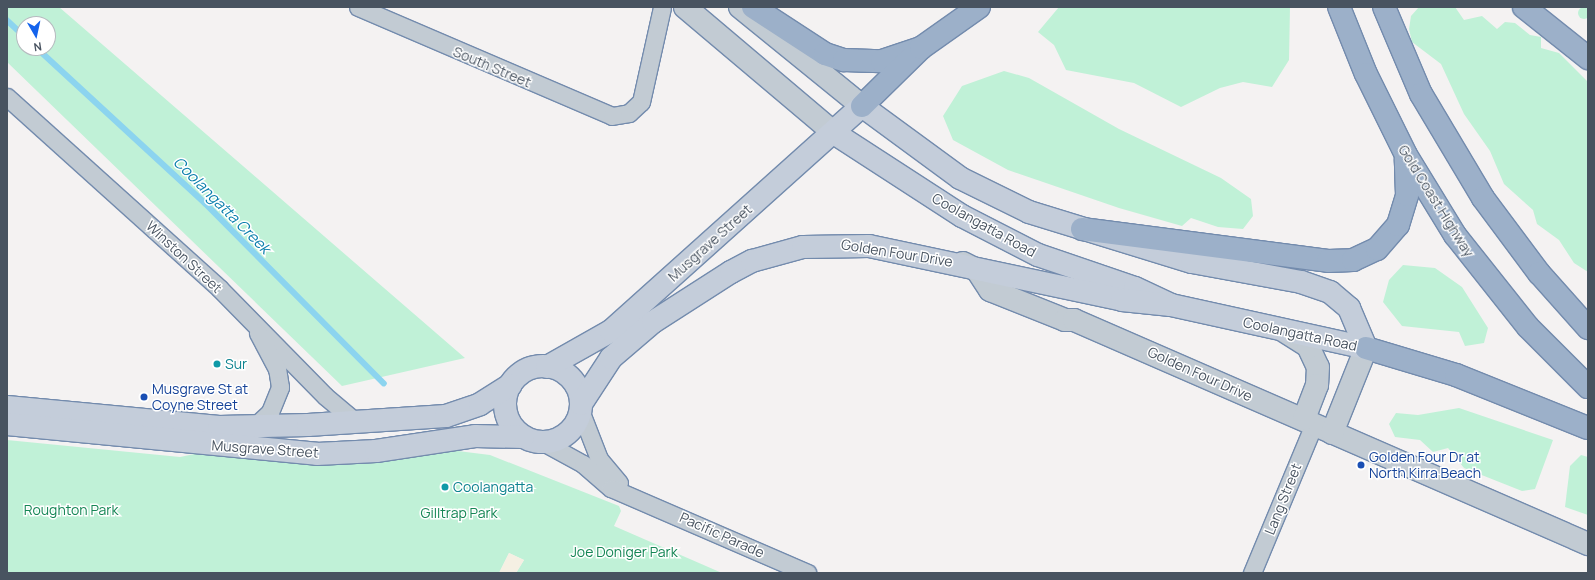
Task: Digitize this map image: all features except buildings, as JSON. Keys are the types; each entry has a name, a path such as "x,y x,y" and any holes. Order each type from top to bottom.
{"highway":[{"path":"753,7 825,54 844,60 882,61 921,48"},
{"path":"862,106 921,48 979,7"},
{"name":"Gold Coast Highway","path":"1339,7 1366,74 1406,155 1455,235 1494,286 1563,365 1588,387"},
{"path":"1384,7 1421,94 1483,198 1587,327"},
{"path":"1524,7 1588,58"},
{"path":"1082,230 1328,261 1353,260 1378,248 1398,225 1407,195 1406,155"},
{"path":"1366,348 1456,376 1588,428"},
{"path":"1534,407 1588,434"}],"main road":[{"name":"Musgrave Street","path":"547,367 611,331 834,133 862,106"},
{"name":"Coolangatta Road","path":"862,106 923,153 992,197 1082,230 1192,262 1324,289 1346,304 1366,348"},
{"name":"Coolangatta Road","path":"834,133 1001,238 1078,270 1135,288 1171,305 1366,348"},
{"name":"Golden Four Drive","path":"580,407 611,358 633,338 679,304 752,261 803,247 848,244 962,263 1122,300 1171,305"},
{"path":"547,367 564,373 573,381 580,407 570,431 533,439 510,424 505,411 510,385 524,371 547,367"},
{"name":"Musgrave Street","path":"7,407 195,425 254,427 446,416 480,404 510,385"},
{"name":"Musgrave Street","path":"7,424 318,454 376,451 475,436 533,439"}],"street":[{"name":"South Street","path":"358,7 597,112 612,116 629,113 642,99 662,7"},
{"name":"Coolangatta Road","path":"685,7 834,133"},
{"name":"Coolangatta Road","path":"740,7 862,106"},
{"name":"Winston Street","path":"7,97 208,277 254,326 356,422"},
{"name":"Golden Four Drive","path":"962,263 977,270 990,290 1065,320 1074,320 1588,544"},
{"path":"254,326 277,369 280,387 270,412 254,427"},
{"path":"1276,328 1305,342 1317,362 1317,425"},
{"path":"1317,425 1366,348"},
{"name":"Pacific Parade","path":"580,407 599,459 636,497"},
{"name":"Lang Street","path":"1252,573 1317,425"},
{"name":"Pacific Parade","path":"533,439 583,464 611,488 636,497 807,573"}],"green space":[{"path":"7,7 59,7 465,358 342,386 7,62"},
{"path":"1059,7 1290,7 1289,60 1272,87 1243,82 1220,88 1181,107 1134,83 1066,70 1054,45 1038,32"},
{"path":"1419,7 1455,7 1464,20 1482,16 1497,29 1505,22 1515,23 1530,35 1541,37 1541,48 1559,53 1588,82 1588,272 1574,263 1559,240 1537,224 1533,210 1504,184 1490,151 1464,114 1441,64 1412,42 1409,29 1411,16"},
{"path":"1582,7 1586,7 1590,13 1586,19 1582,19 1578,15 1578,11"},
{"path":"1004,71 1029,78 1119,129 1221,178 1251,199 1253,216 1243,229 1218,227 1191,218 1182,226 1119,208 1008,170 953,140 943,116 962,86"},
{"path":"1403,265 1435,268 1462,287 1488,328 1484,343 1465,346 1459,332 1402,326 1383,302 1389,280"},
{"path":"1459,408 1553,440 1535,489 1522,491 1464,468 1448,448 1433,452 1420,440 1395,437 1389,424 1396,413 1418,415"},
{"path":"7,440 180,457 204,452 458,451 490,455 619,506 621,511 614,526 722,573 516,573 524,560 509,553 499,573 7,573"},
{"path":"1581,455 1588,457 1588,515 1565,507 1570,466"}],"sand":[{"path":"509,553 524,560 516,573 499,573"}],"waterway":[{"name":"Coolangatta Creek","path":"7,20 16,28"},
{"name":"Coolangatta Creek","path":"46,56 205,203 384,383"}],"place":[{"name":"Sur","path":"217,364"},
{"name":"Musgrave St at Coyne Street","path":"144,397"},
{"name":"Golden Four Dr at North Kirra Beach","path":"1361,465"},
{"name":"Coolangatta","path":"445,487"}],"park label":[{"name":"Roughton Park","path":"71,510"},
{"name":"Gilltrap Park","path":"459,513"},
{"name":"Joe Doniger Park","path":"624,552"}]}
